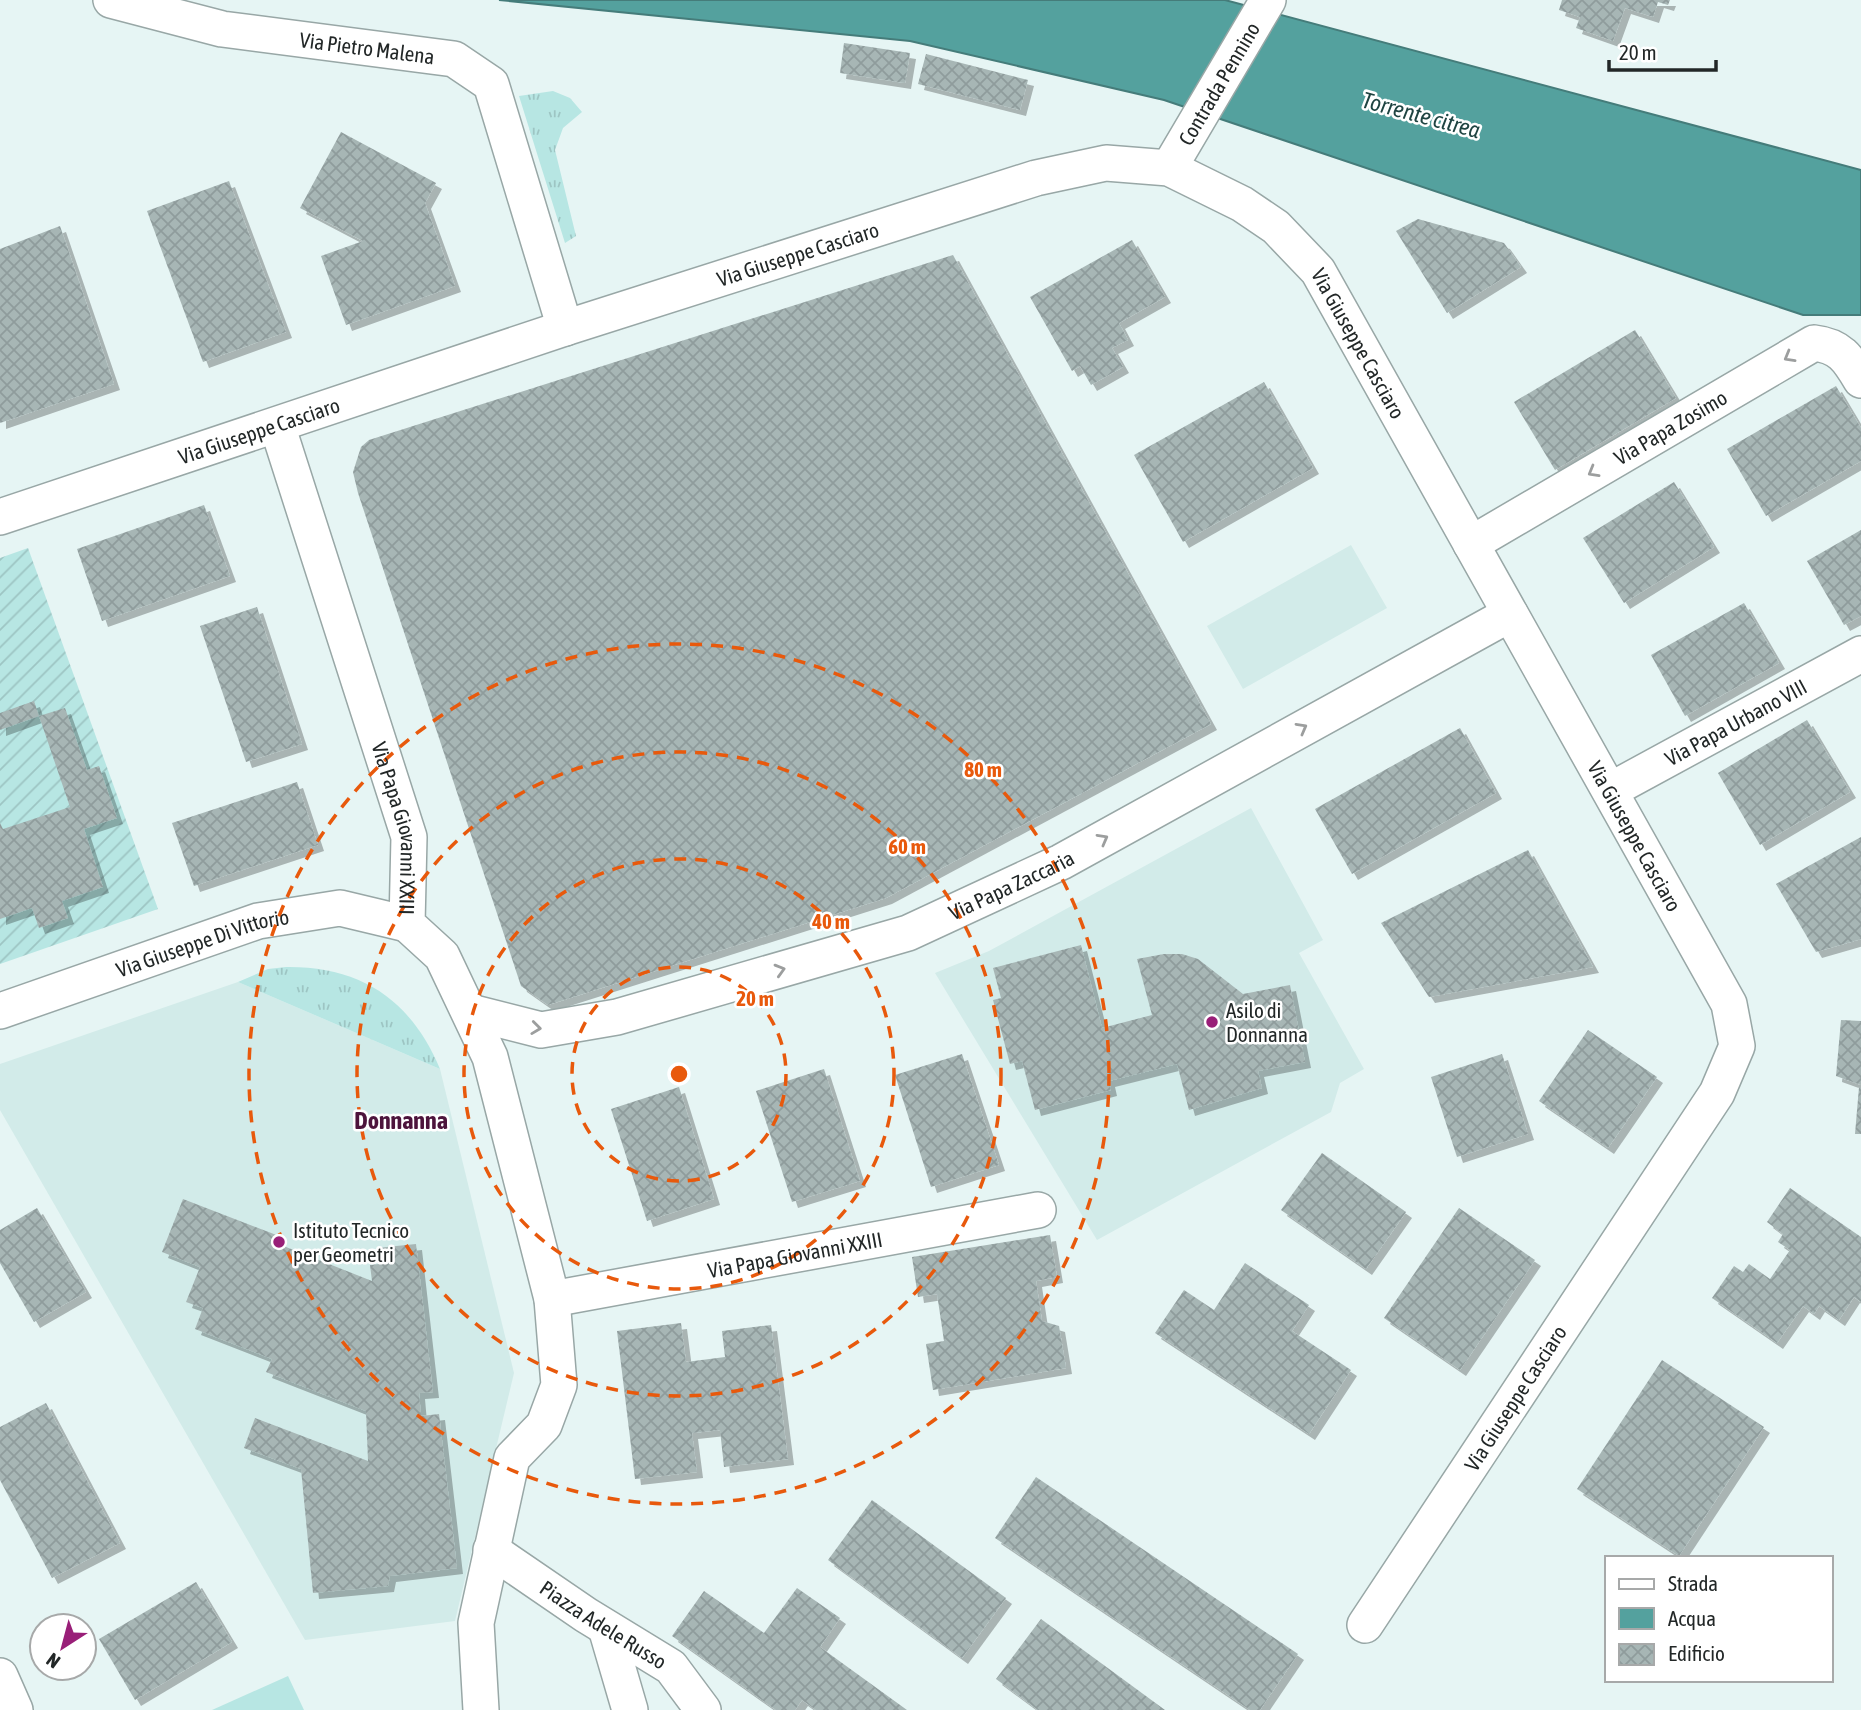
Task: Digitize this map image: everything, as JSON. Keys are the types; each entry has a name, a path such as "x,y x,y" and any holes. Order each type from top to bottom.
{"street":[{"name":"Via Pietro Malena","path":"111,0 222,29 454,59 482,78 491,85 565,328"},
{"name":"Contrada Pennino","path":"1169,168 1265,5"},
{"name":"Via Giuseppe Casciaro","path":"0,517 565,328 1036,178 1106,163 1169,168 1242,204 1276,227 1318,271 1611,790 1730,1004 1737,1045 1717,1093 1365,1625"},
{"name":"Via Papa Zosimo","path":"1471,544 1814,343 1833,345 1853,365 1861,380"},
{"name":"Via Papa Giovanni XXIII","path":"277,425 409,837 407,924 442,956 490,1057 552,1299 559,1385 544,1424 512,1458 476,1623 481,1710"},
{"name":"Via Papa Zaccaria","path":"470,1012 541,1030 617,1017 908,933 1061,862 1510,614"},
{"name":"Via Papa Urbano VIII","path":"1611,790 1861,654"},
{"name":"Via Giuseppe Di Vittorio","path":"0,1011 258,921 340,908 407,924"},
{"name":"Via Papa Giovanni XXIII","path":"552,1299 1038,1210"},
{"name":"Piazza Adele Russo","path":"491,1550 607,1628 671,1667 703,1710"},
{"path":"607,1628 631,1710"},
{"path":"0,1676 15,1710"}],"shaded area":[{"path":"1351,545 1387,608 1243,689 1207,626"},
{"path":"1251,808 1323,940 1299,953 1364,1069 1340,1083 1331,1112 1097,1240 935,973 989,951"},
{"name":"Istituto Tecnico per Geometri","path":"238,982 440,1069 514,1373 455,1621 305,1640 0,1110 0,1064"}],"green space":[{"path":"553,91 570,98 582,112 563,128 555,150 576,236 565,243 519,96"},
{"path":"28,548 158,909 0,964 0,558"},
{"path":"313,968 338,973 380,992 398,1006 414,1024 440,1069 238,982 268,969"},
{"path":"288,1676 304,1710 212,1710"}],"water":[{"name":"Torrente citrea","path":"499,0 1225,0 1861,170 1861,315 1803,315 1164,100 910,41"}],"building":[{"path":"1562,0 1670,0 1668,5 1658,2 1653,17 1625,8 1613,41 1576,28 1580,17 1559,10"},
{"path":"844,43 910,53 905,83 840,73"},
{"path":"926,54 1028,80 1020,110 918,84"},
{"path":"341,132 436,183 425,203 455,286 346,325 321,256 363,241 300,208"},
{"path":"229,181 286,332 203,362 147,211"},
{"path":"1418,219 1504,243 1521,267 1447,313 1396,231"},
{"path":"60,226 114,384 0,423 0,249"},
{"path":"1132,240 1165,297 1119,323 1128,340 1112,348 1123,367 1091,385 1080,366 1072,371 1030,297"},
{"path":"953,255 1211,724 886,898 548,1005 521,986 358,493 353,472 361,447 369,440"},
{"path":"1635,330 1676,398 1555,470 1514,402"},
{"path":"1264,382 1313,468 1183,542 1134,455"},
{"path":"1836,386 1861,428 1861,461 1766,516 1727,449"},
{"path":"1674,482 1714,547 1624,603 1583,538"},
{"path":"204,505 230,576 102,621 77,549"},
{"path":"1861,530 1861,616 1844,625 1807,561"},
{"path":"1744,603 1779,663 1685,716 1651,655"},
{"path":"257,607 302,744 246,762 200,626"},
{"path":"34,701 39,716 0,730 0,713"},
{"path":"65,708 87,770 99,766 117,818 84,829 103,887 62,901 68,918 39,928 32,908 0,919 0,823 3,829 70,807 39,716"},
{"path":"1807,720 1850,792 1760,845 1718,773"},
{"path":"1460,728 1496,793 1352,874 1315,809"},
{"path":"297,782 318,845 194,886 172,823"},
{"path":"1861,837 1861,939 1816,952 1776,884"},
{"path":"1528,850 1593,967 1429,997 1381,923"},
{"name":"Asilo di Donnanna","path":"1081,945 1102,1028 1152,1015 1137,959 1182,954 1198,959 1243,994 1290,985 1305,1062 1258,1071 1262,1088 1189,1110 1177,1064 1109,1081 1111,1090 1035,1110 1022,1061 1010,1064 993,1000 1001,998 993,968"},
{"path":"1841,1020 1861,1021 1861,1085 1836,1076"},
{"path":"1588,1030 1657,1077 1608,1148 1539,1101"},
{"path":"962,1054 999,1165 931,1187 895,1075"},
{"path":"1502,1054 1528,1134 1457,1157 1431,1077"},
{"path":"824,1069 860,1181 792,1202 756,1091"},
{"path":"679,1087 714,1199 647,1221 611,1109"},
{"path":"1859,1087 1861,1134 1855,1134"},
{"path":"1322,1153 1406,1212 1366,1269 1281,1210"},
{"path":"1790,1188 1861,1237 1861,1302 1854,1297 1839,1320 1819,1306 1814,1314 1803,1306 1777,1343 1712,1298 1734,1266 1743,1272 1749,1264 1770,1279 1790,1250 1778,1242 1783,1234 1767,1222"},
{"path":"183,1199 279,1236 276,1243 372,1281 370,1265 379,1264 377,1248 416,1244 433,1392 419,1393 421,1416 439,1414 457,1568 390,1576 388,1586 313,1593 301,1469 244,1448 255,1418 368,1461 366,1411 266,1372 272,1359 195,1329 203,1308 186,1302 200,1267 162,1252"},
{"path":"37,1208 86,1292 34,1322 0,1263 0,1230"},
{"path":"1459,1208 1535,1260 1460,1370 1384,1318"},
{"path":"1050,1235 1057,1277 1036,1281 1042,1321 1059,1326 1066,1368 933,1390 926,1344 944,1341 937,1294 918,1297 912,1257"},
{"path":"1245,1263 1309,1305 1292,1331 1351,1370 1309,1434 1155,1333 1184,1290 1214,1310"},
{"path":"681,1323 686,1362 725,1357 722,1331 771,1325 788,1459 724,1467 720,1430 692,1433 697,1472 635,1479 617,1331"},
{"path":"1662,1360 1764,1427 1679,1556 1577,1489"},
{"path":"46,1403 120,1543 52,1578 0,1480 0,1427"},
{"path":"1036,1477 1298,1654 1260,1710 1250,1710 995,1538"},
{"path":"872,1500 1006,1598 962,1658 828,1560"},
{"path":"196,1582 232,1642 135,1700 99,1639"},
{"path":"797,1588 840,1618 820,1647 907,1710 816,1710 802,1700 795,1710 776,1710 672,1636 704,1591 764,1633"},
{"path":"1041,1619 1165,1710 1038,1710 996,1679"}],"place":[{"name":"Asilo di Donnanna","path":"1212,1022"},
{"name":"Istituto Tecnico per Geometri","path":"279,1242"}],"district":[{"name":"Donnanna","path":"401,1120"}]}
